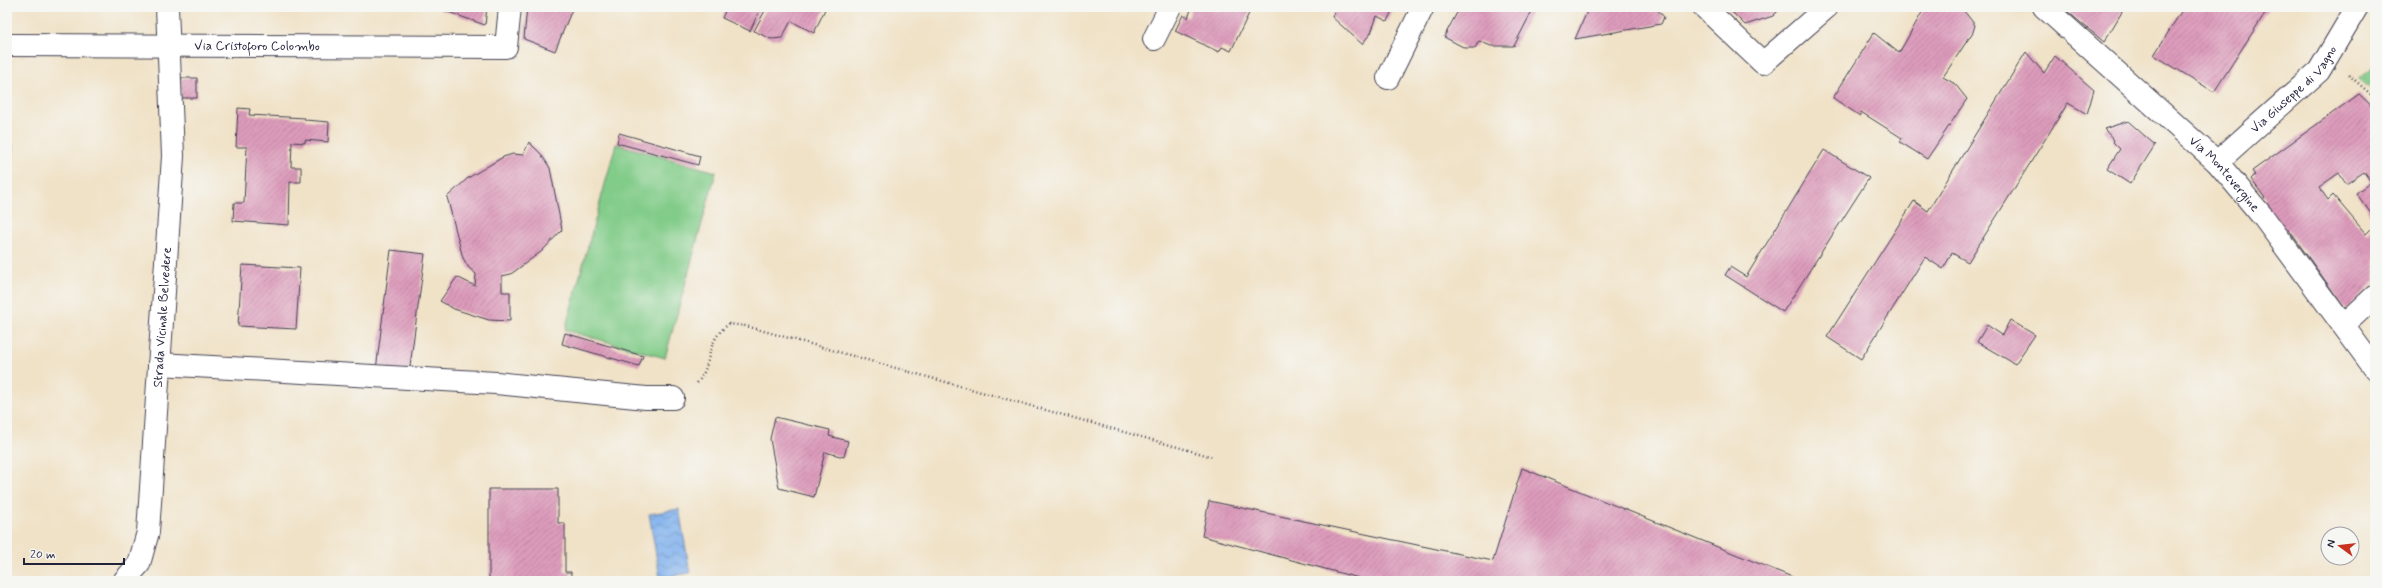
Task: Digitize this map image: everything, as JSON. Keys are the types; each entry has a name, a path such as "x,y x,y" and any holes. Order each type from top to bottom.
{"street":[{"name":"Strada Vicinale Belvedere","path":"124,581 139,564 148,532 173,156 167,7"},
{"name":"Via Cristoforo Colombo","path":"7,45 169,47 506,47 510,7"},
{"path":"1154,39 1170,7"},
{"path":"1388,78 1423,7"},
{"path":"1704,7 1763,63 1827,7"},
{"name":"Via Montevergine","path":"2044,7 2217,162 2264,218 2375,369"},
{"name":"Via Giuseppe di Vagno","path":"2217,162 2319,71 2357,7"},
{"path":"2344,325 2375,296"},
{"path":"159,364 496,383 646,398 673,398"}],"path":[{"path":"2328,57 2375,98"},
{"path":"673,398 689,392 702,377 718,332 729,324 791,338 1212,457"}],"green space":[{"path":"2373,68 2375,70 2375,92 2359,79"},
{"path":"616,144 716,172 665,358 565,330"}],"water":[{"path":"679,509 690,573 660,578 649,514"}],"building":[{"path":"434,7 487,7 485,25"},
{"path":"527,7 573,7 555,51 524,39"},
{"path":"727,7 761,7 750,31 722,18"},
{"path":"761,7 826,7 814,33 791,21 782,38 771,39 754,31 766,9"},
{"path":"1192,7 1252,7 1231,51 1222,47 1219,52 1175,31 1183,15 1188,18"},
{"path":"1336,7 1394,7 1387,21 1377,16 1371,33 1362,44 1332,17"},
{"path":"1460,7 1534,7 1514,46 1491,46 1479,41 1475,48 1465,48 1444,37"},
{"path":"1589,7 1655,7 1664,17 1661,24 1575,39"},
{"path":"1727,7 1782,7 1773,16 1745,25"},
{"path":"1925,7 1958,7 1964,11 1975,25 1973,32 1943,77 1955,84 1967,99 1927,159 1900,142 1902,138 1861,112 1860,116 1833,98 1874,33 1899,53"},
{"path":"2062,7 2125,7 2104,42"},
{"path":"2184,7 2269,7 2214,92 2154,55"},
{"path":"2026,52 2044,73 2055,56 2094,90 2087,114 2068,103 1968,262 1952,253 1943,269 1925,257 1861,359 1827,337 1914,201 1928,211"},
{"path":"180,78 197,78 197,98 181,98"},
{"path":"2359,94 2375,109 2375,219 2356,193 2371,182 2364,172 2346,184 2339,173 2319,187 2328,200 2333,195 2366,234 2375,225 2375,281 2346,310 2289,230 2283,231 2262,201 2265,198 2251,179 2255,175 2252,171"},
{"path":"238,108 250,109 249,115 305,118 305,120 329,122 328,142 305,140 305,143 292,142 291,167 301,167 301,182 290,182 289,225 233,221 234,203 244,203 247,147 236,147"},
{"path":"2128,121 2155,145 2130,184 2107,169 2120,149 2104,129"},
{"path":"619,133 700,156 698,165 617,143"},
{"path":"529,142 541,154 550,168 562,230 542,251 511,274 502,276 502,292 510,292 510,321 489,320 454,309 440,301 457,277 475,286 476,274 469,268 463,258 447,197 468,178 503,157 513,154 523,155"},
{"path":"7,144 12,145 9,210 7,210"},
{"path":"1824,150 1869,178 1783,312 1725,275 1730,267 1746,277"},
{"path":"391,250 425,254 409,374 376,370"},
{"path":"242,265 300,268 296,329 238,326"},
{"path":"2010,320 2035,335 2015,364 1977,342 1987,325 2002,335"},
{"path":"565,333 643,356 639,366 562,344"},
{"path":"775,417 830,430 829,436 848,441 844,457 825,452 814,497 779,488 770,439"},
{"path":"1522,468 1802,581 1370,581 1202,536 1209,501 1493,561"},
{"path":"489,489 558,489 558,523 565,523 565,572 571,572 571,581 489,581"},
{"path":"590,579 620,580 620,581 590,581"}]}
